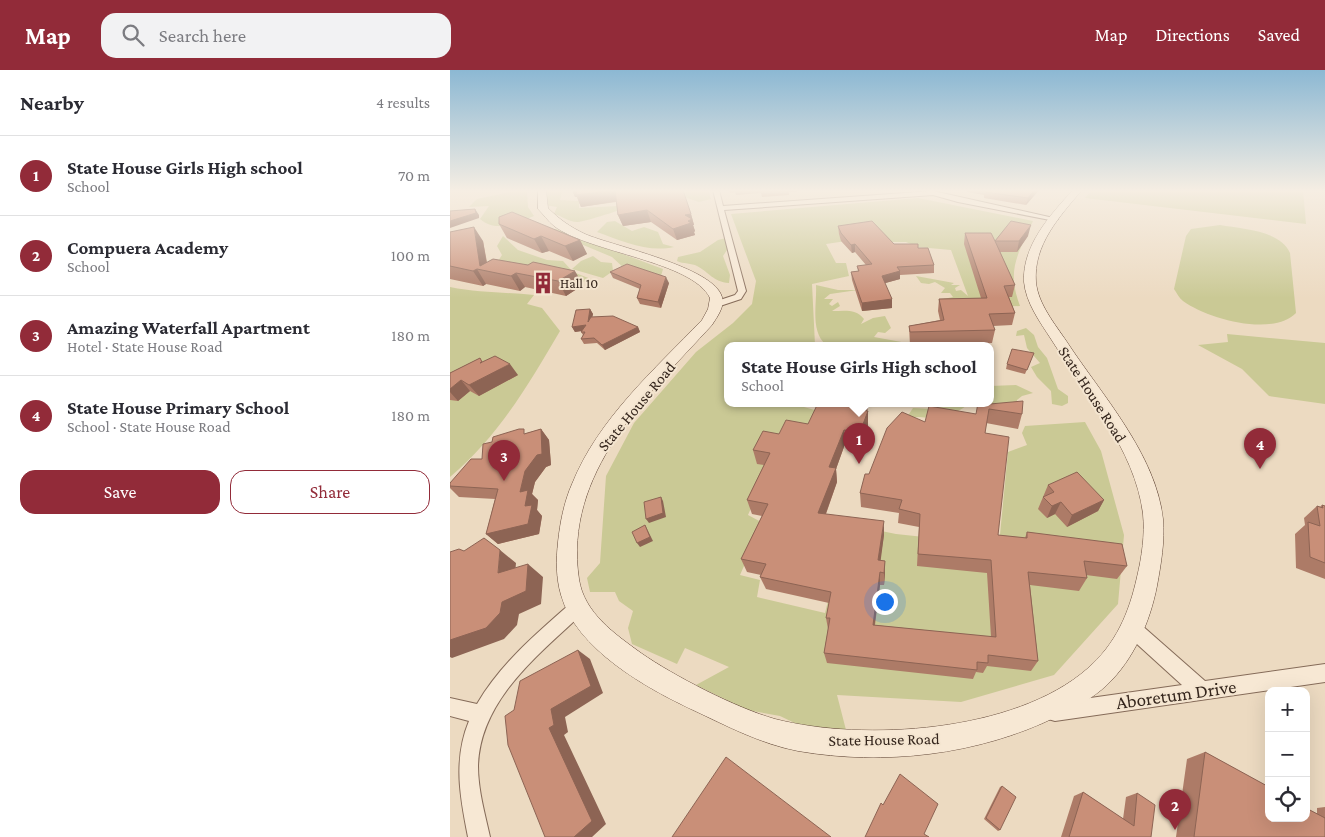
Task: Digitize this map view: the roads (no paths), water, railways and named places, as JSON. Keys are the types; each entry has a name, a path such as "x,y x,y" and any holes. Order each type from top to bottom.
{"street":[{"path":"558,226 689,275 709,287 715,295 717,304 738,297 742,291 726,226"},
{"name":"State House Road","path":"717,304 707,322 614,426 589,465 573,508 568,552 569,575 577,608 600,634 654,677 700,700 775,732 817,739 906,741 988,731 1027,716 1085,686 1114,659 1133,629 1144,600 1150,565 1154,532 1152,507 1143,475 1125,441 1058,341 1031,289 1032,259 1050,226"},
{"path":"479,837 470,788 469,758 479,714 500,684 577,608"},
{"path":"1133,629 1202,691"},
{"name":"Aboretum Drive","path":"1027,716 1153,696 1202,691 1325,673"},
{"path":"450,707 479,714"}],"place":[{"name":"Hall 10","path":"543,283"},
{"name":"State House Girls High school","path":"859,464"},
{"name":"State House Primary School","path":"1260,469"},
{"name":"Amazing Waterfall Apartment","path":"504,481"},
{"name":"Compuera Academy","path":"1175,830"}]}
